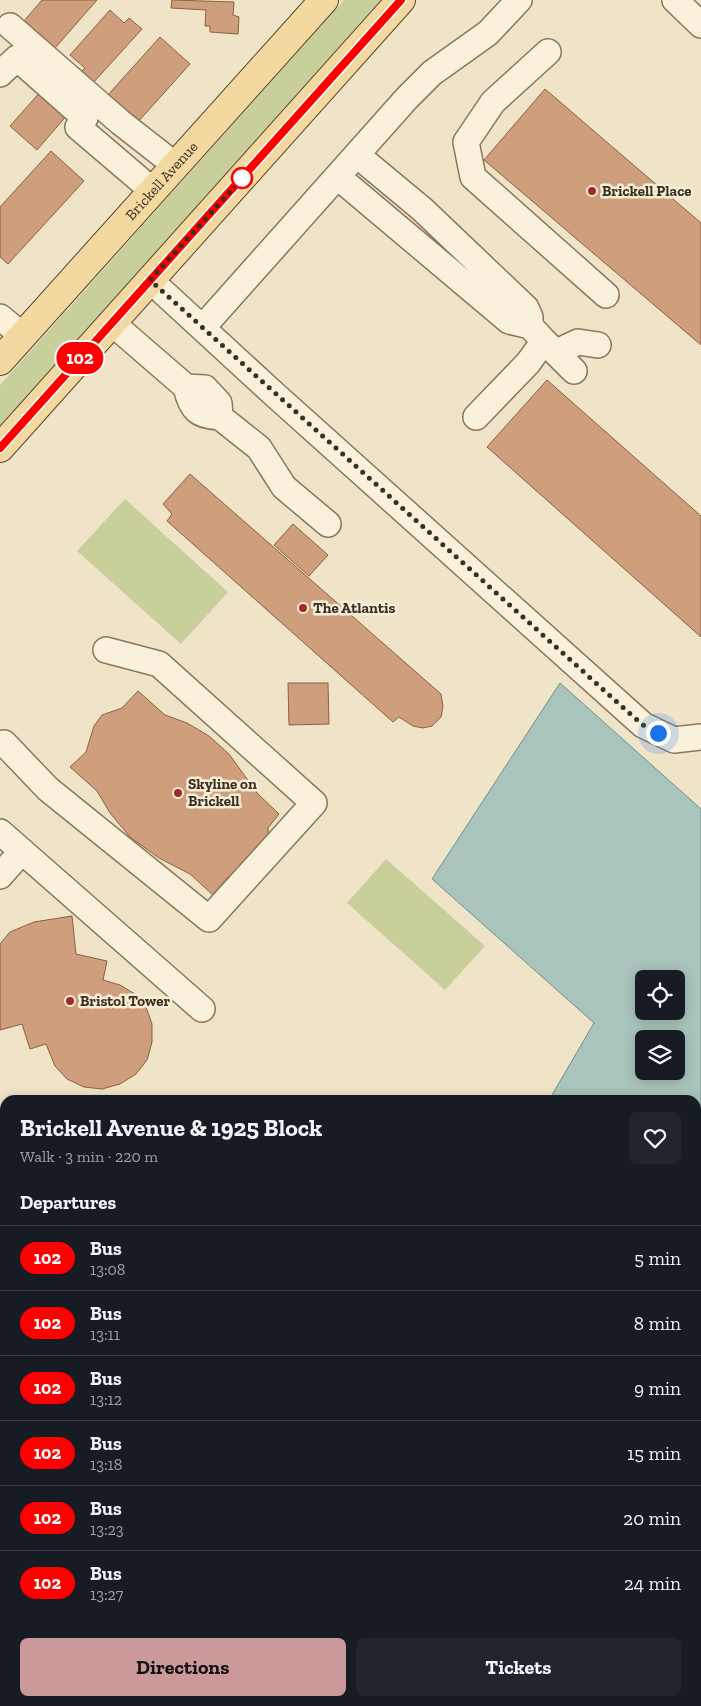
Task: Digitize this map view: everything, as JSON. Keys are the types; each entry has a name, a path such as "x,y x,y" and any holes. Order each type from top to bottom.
{"main road":[{"name":"Brickell Avenue","path":"0,361 324,0"},
{"path":"0,448 401,0"}],"street":[{"path":"203,327 432,73 488,33 518,0"},
{"path":"675,0 701,25"},
{"path":"10,26 120,122 175,166"},
{"path":"548,52 493,102 466,142 473,178 606,295"},
{"path":"0,74 17,58 85,118 78,127 153,191"},
{"path":"358,155 422,209 526,308 544,340 574,371"},
{"path":"338,177 509,321 544,340 598,345"},
{"path":"150,280 643,725 674,740 701,737"},
{"path":"0,317 23,336"},
{"path":"112,323 186,387 189,401 199,412 204,416 220,417 259,448 284,487 328,524"},
{"path":"476,417 528,363 544,340"},
{"path":"4,743 48,788 208,919 314,803 159,664 106,650"},
{"path":"0,832 202,1009"},
{"path":"0,875 22,852"}],"green space":[{"path":"344,0 381,0 0,427 0,385"},
{"path":"125,499 228,592 181,644 77,551"},
{"path":"386,859 485,946 445,990 347,903"}],"water":[{"path":"560,683 701,809 701,1095 552,1095 594,1023 432,879"}],"building":[{"path":"42,0 97,0 55,48 24,21"},
{"path":"172,0 234,2 233,15 239,17 238,34 210,32 210,26 205,26 206,10 171,8"},
{"path":"110,10 124,23 129,18 142,29 92,84 80,73 85,68 70,55"},
{"path":"160,37 190,64 137,123 107,96"},
{"name":"Brickell Place","path":"545,89 701,223 701,345 484,160"},
{"path":"42,90 69,113 37,150 10,126"},
{"path":"51,151 84,181 8,264 0,257 0,207"},
{"path":"547,380 701,516 701,637 487,447"},
{"name":"The Atlantis","path":"190,474 441,694 443,707 441,717 432,726 423,728 413,726 399,717 393,722 167,521 172,514 163,504"},
{"path":"293,524 328,555 309,576 274,545"},
{"path":"288,683 328,683 329,724 289,725"},
{"name":"Skyline on Brickell","path":"138,691 165,715 187,723 209,736 229,754 258,794 279,814 268,828 269,842 244,873 228,877 213,895 190,874 159,858 130,837 110,813 97,791 70,767 86,752 94,726 102,715 122,708"},
{"name":"Bristol Tower","path":"72,916 76,954 107,961 103,980 120,985 135,994 146,1007 152,1024 152,1042 147,1060 136,1074 120,1084 102,1089 84,1087 67,1079 55,1066 46,1044 30,1049 22,1024 0,1030 0,944 10,932 34,922"}],"bus line":[{"name":"102","path":"0,448 401,0"}],"place":[{"name":"Brickell Place","path":"592,191"},
{"name":"The Atlantis","path":"303,608"},
{"name":"Skyline on Brickell","path":"178,793"},
{"name":"Bristol Tower","path":"70,1001"}],"route":[{"path":"242,178 248,172 150,280 628,712 643,725 658,733"}]}
